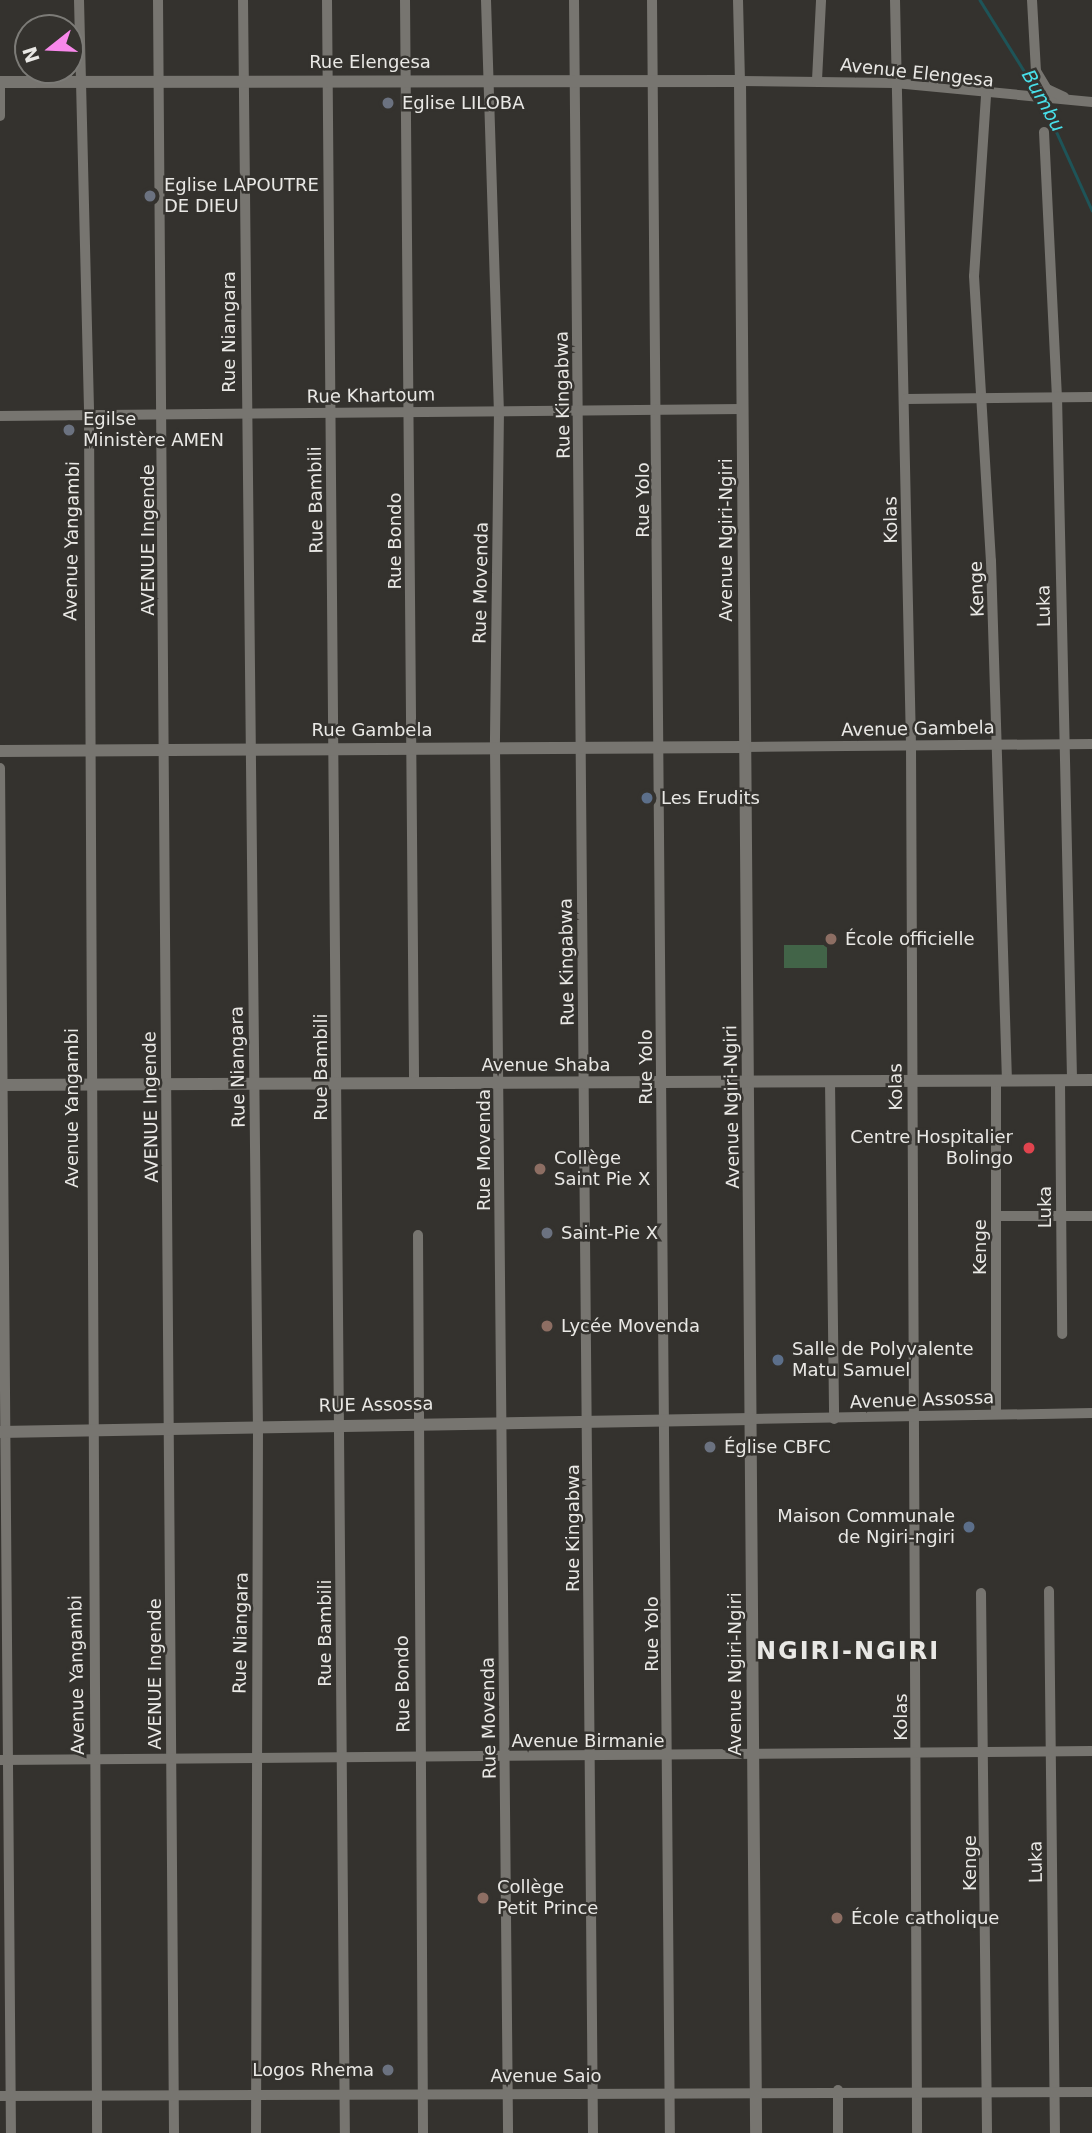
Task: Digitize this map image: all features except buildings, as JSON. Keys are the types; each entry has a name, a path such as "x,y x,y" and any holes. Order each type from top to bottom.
{"street":[{"name":"AVENUE Ingende","path":"158,0 164,414 174,2133"},
{"name":"Rue Niangara","path":"243,0 248,747 258,1426 256,2133"},
{"name":"Rue Bambili","path":"327,0 345,2133"},
{"name":"Rue Bondo","path":"405,0 414,1082"},
{"name":"Rue Movenda","path":"486,0 499,410 495,747 508,2133"},
{"name":"Rue Kingabwa","path":"574,0 589,1419 588,1756 593,2133"},
{"name":"Rue Yolo","path":"652,0 657,82 670,2133"},
{"path":"738,0 740,81"},
{"path":"817,80 821,0"},
{"name":"Kolas","path":"895,0 895,83 906,399 911,745 917,2133"},
{"path":"1031,0 1040,82 1071,101"},
{"name":"Rue Elengesa","path":"84,83 328,79 740,81"},
{"name":"Avenue Elengesa","path":"740,81 895,83 986,96 1092,102"},
{"name":"Avenue Ngiri-Ngiri","path":"740,81 744,747 750,1081 756,2133"},
{"path":"0,82 0,116"},
{"name":"Avenue Yangambi","path":"80,84 89,414 86,750 97,2133"},
{"name":"Kenge","path":"986,96 974,276 999,744 1001,1081 996,1216 996,1414"},
{"name":"Luka","path":"1044,132 1057,396 1066,1080 1060,1217 1062,1334"},
{"path":"906,399 1092,397"},
{"name":"Rue Khartoum","path":"0,416 579,408 742,409"},
{"name":"Avenue Gambela","path":"744,747 1092,744"},
{"name":"Rue Gambela","path":"0,751 248,747 744,747"},
{"path":"0,768 5,2096 11,2133"},
{"name":"Avenue Shaba","path":"3,1085 1092,1080"},
{"path":"831,1081 834,1419"},
{"path":"996,1216 1092,1216"},
{"name":"Rue Bondo","path":"418,1235 416,1421 423,2133"},
{"name":"Avenue Assossa","path":"752,1419 1092,1413"},
{"name":"RUE Assossa","path":"2,1432 171,1430 340,1422 502,1419 752,1419"},
{"name":"Luka","path":"1049,1591 1055,2133"},
{"name":"Kenge","path":"981,1592 986,1754 987,2133"},
{"name":"Avenue Birmanie","path":"3,1760 420,1756 669,1757 1092,1751"},
{"name":"Avenue Saio","path":"5,2096 755,2090 1092,2092"},
{"path":"838,2090 838,2133"}],"green space":[{"path":"784,945 827,945 827,968 784,968"}],"waterway":[{"name":"Bumbu","path":"980,0 1038,93"},
{"name":"Bumbu","path":"1043,102 1092,210"}],"place":[{"name":"Eglise LILOBA","path":"388,103"},
{"name":"Eglise LAPOUTRE DE DIEU","path":"150,196"},
{"name":"Egilse Ministère AMEN","path":"69,430"},
{"name":"Les Erudits","path":"647,798"},
{"name":"École officielle","path":"831,939"},
{"name":"Centre Hospitalier Bolingo","path":"1029,1148"},
{"name":"Collège Saint Pie X","path":"540,1169"},
{"name":"Saint-Pie X","path":"547,1233"},
{"name":"Lycée Movenda","path":"547,1326"},
{"name":"Salle de Polyvalente Matu Samuel","path":"778,1360"},
{"name":"Église CBFC","path":"710,1447"},
{"name":"Maison Communale de Ngiri-ngiri","path":"969,1527"},
{"name":"Collège Petit Prince","path":"483,1898"},
{"name":"École catholique","path":"837,1918"},
{"name":"Logos Rhema","path":"388,2070"}],"district":[{"name":"NGIRI-NGIRI","path":"848,1652"}]}
